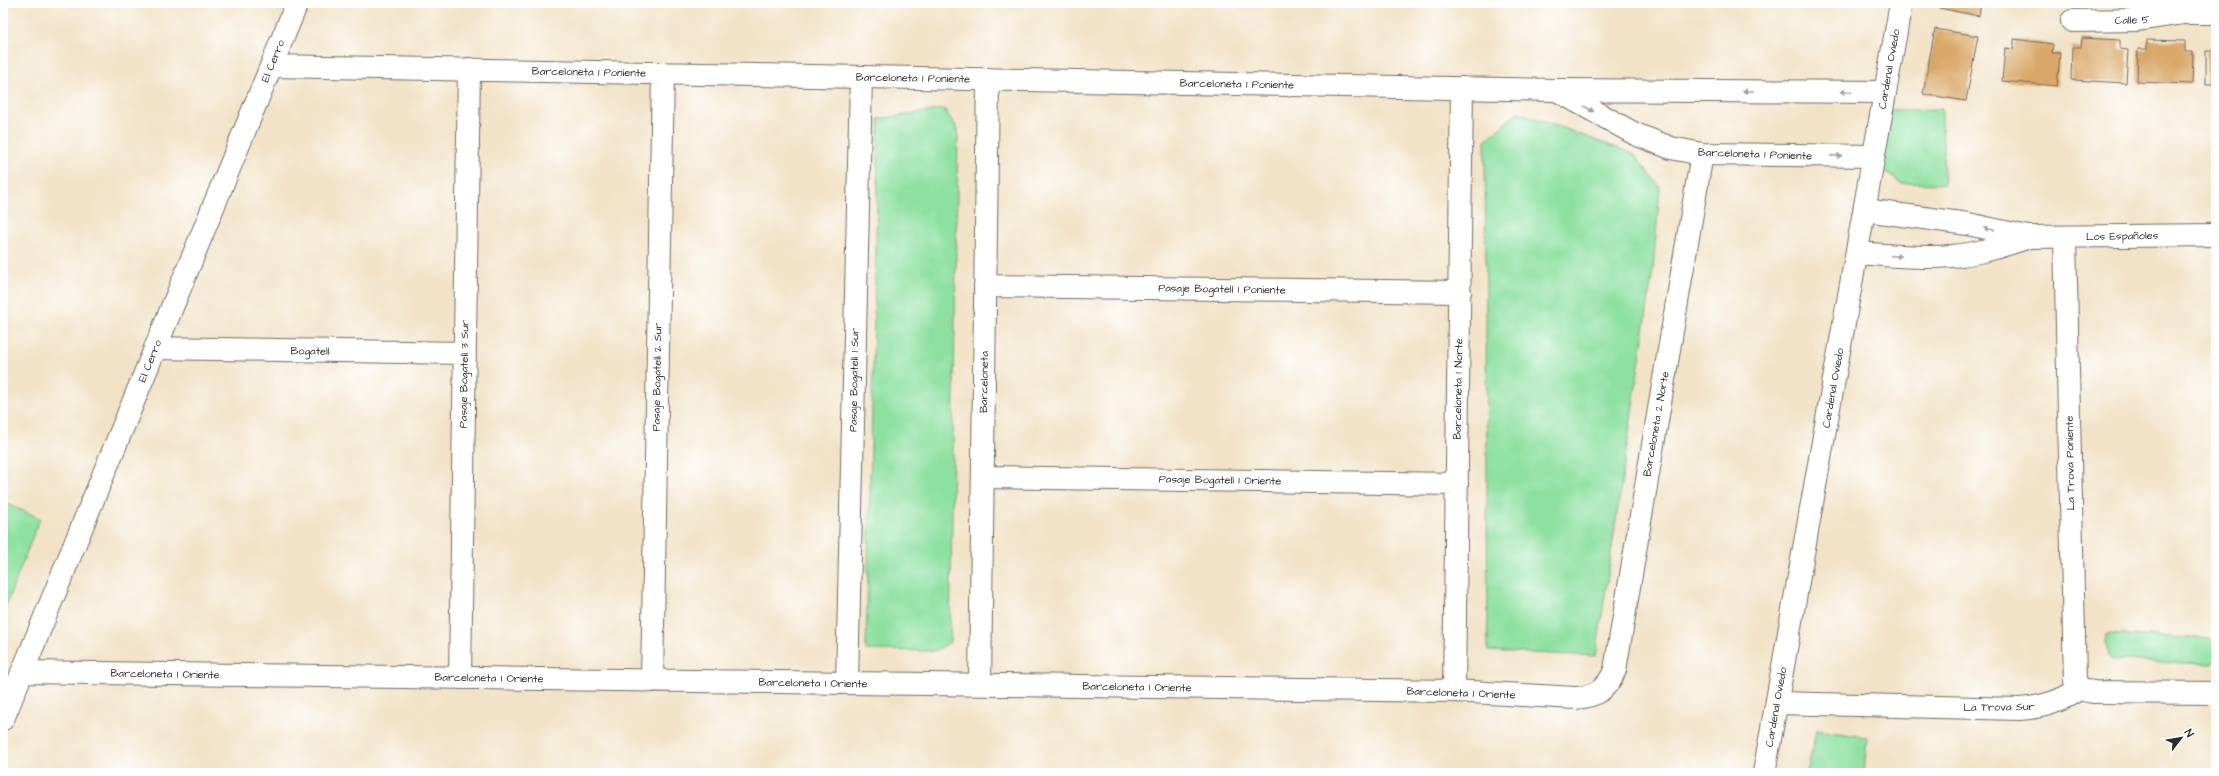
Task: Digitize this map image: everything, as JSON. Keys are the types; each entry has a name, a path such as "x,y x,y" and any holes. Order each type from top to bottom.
{"street":[{"name":"El Cerro","path":"3,719 297,3"},
{"name":"Cardenal Oviedo","path":"1764,773 1901,3"},
{"name":"Calle 5","path":"2072,21 2138,20 2185,8 2216,13"},
{"name":"Barceloneta 1 Poniente","path":"272,66 1555,90 1885,92"},
{"name":"Pasaje Bogatell 3 Sur","path":"460,678 469,69"},
{"name":"Pasaje Bogatell 2 Sur","path":"652,681 663,73"},
{"name":"Pasaje Bogatell 1 Sur","path":"847,683 861,77"},
{"name":"Barceloneta","path":"980,684 988,79"},
{"name":"Barceloneta 1 Norte","path":"1454,691 1462,88"},
{"name":"Barceloneta 1 Poniente","path":"1555,90 1635,134 1671,148 1702,154 1874,156"},
{"name":"Barceloneta 2 Norte","path":"1602,690 1610,681 1615,670 1702,154"},
{"name":"Los Españoles","path":"1865,210 1968,224 2028,237 2216,235"},
{"name":"Los Españoles","path":"1857,254 1932,257 1953,256 2001,246 2028,237"},
{"name":"La Trova Poniente","path":"2065,237 2074,673 2075,681 2080,688"},
{"name":"Pasaje Bogatell 1 Poniente","path":"985,286 1460,292"},
{"name":"Bogatell","path":"155,348 464,353"},
{"name":"Pasaje Bogatell 1 Oriente","path":"983,477 1457,484"},
{"name":"Barceloneta 1 Oriente","path":"22,672 1454,691 1575,698 1589,697 1602,690"},
{"path":"2080,688 2086,692 2216,693"},
{"name":"La Trova Sur","path":"1777,703 2020,709 2047,705 2062,700 2080,688"}],"green space":[{"path":"944,109 958,129 950,642 935,651 866,650 879,119"},
{"path":"1942,109 1944,184 1901,183 1876,166 1889,110"},
{"path":"1518,112 1634,154 1660,187 1653,270 1596,656 1488,651 1485,141"},
{"path":"3,502 40,518 3,613"},
{"path":"2106,634 2216,639 2216,661 2212,664 2117,661 2110,658 2106,644"},
{"path":"1816,730 1867,737 1864,773 1807,773"}],"building":[{"path":"1940,3 1981,3 1979,16 1939,8"},
{"path":"1935,29 1978,36 1966,101 1923,94"},
{"path":"2082,38 2120,40 2120,49 2128,50 2126,83 2071,80 2072,47 2081,47"},
{"path":"2014,39 2053,44 2052,53 2060,53 2057,86 2002,81 2005,48 2014,49"},
{"path":"2147,40 2185,41 2185,51 2193,51 2192,84 2137,82 2138,49 2147,49"},
{"path":"2206,51 2216,51 2216,84 2206,84"}]}
